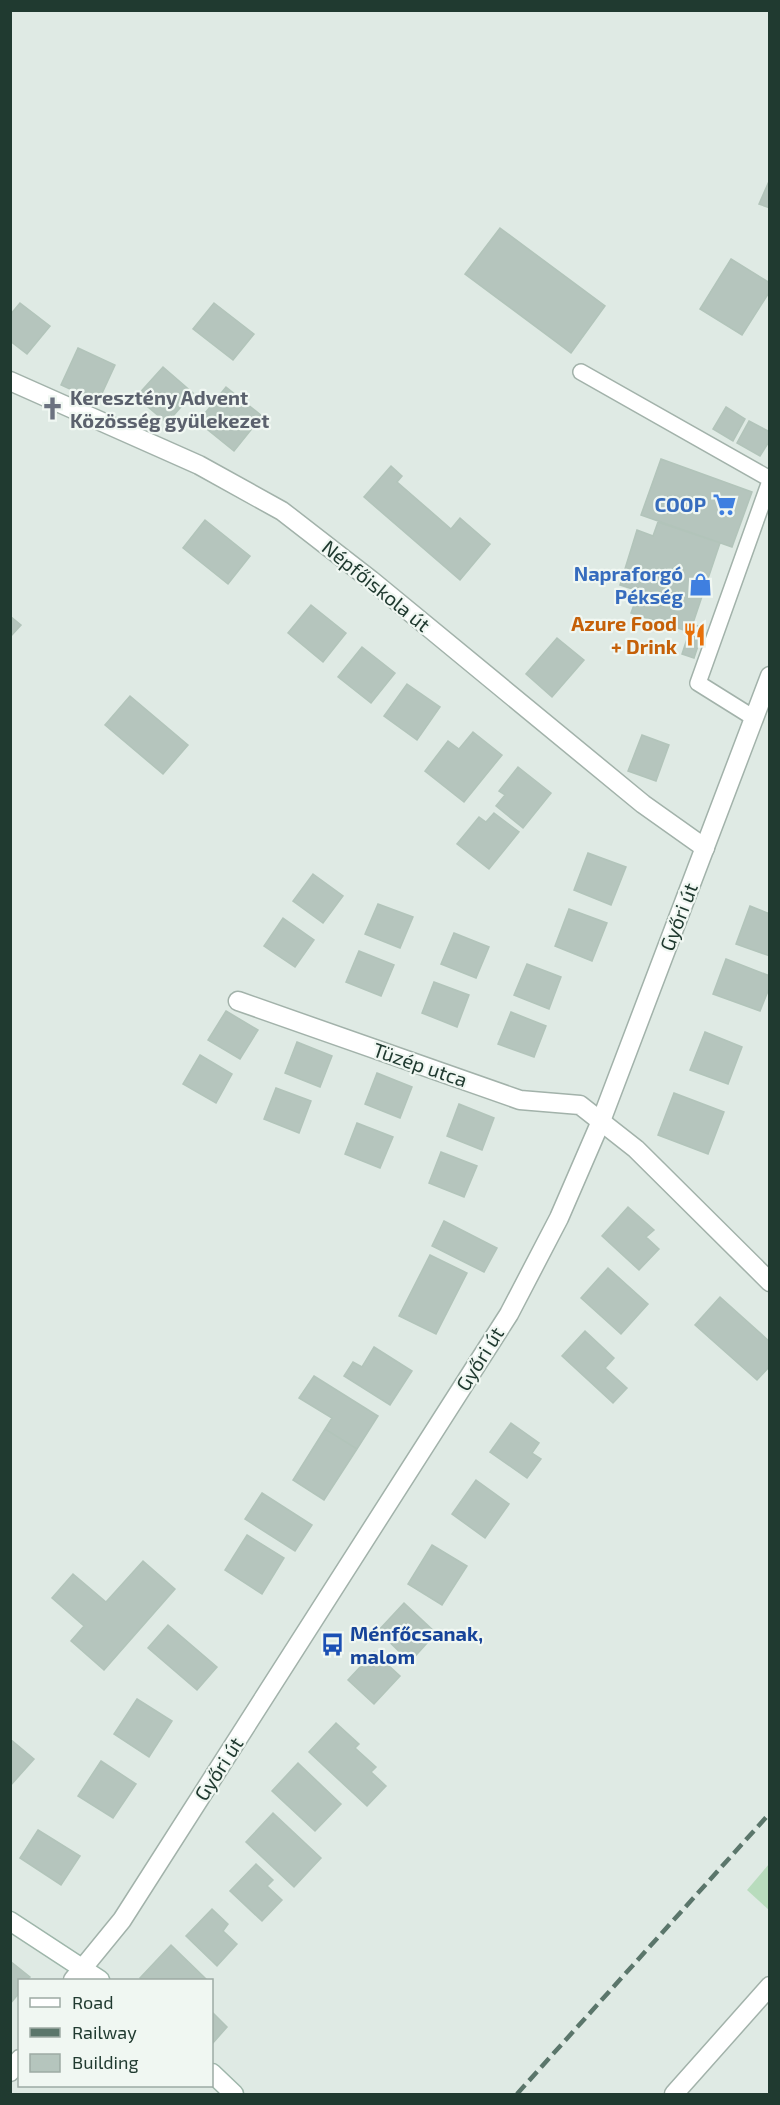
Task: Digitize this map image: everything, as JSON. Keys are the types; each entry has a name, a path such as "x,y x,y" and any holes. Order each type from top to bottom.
{"street":[{"name":"Népfőiskola út","path":"10,381 199,465 282,511 644,804 705,848"},
{"name":"Győri út","path":"77,1974 122,1920 509,1314 559,1218 601,1121 770,676"},
{"name":"Tüzép utca","path":"238,1001 520,1100 580,1105 636,1149 770,1282"},
{"path":"10,1921 77,1974 96,1979"},
{"path":"674,2094 770,1986"},
{"path":"213,2074 234,2094"}],"lane":[{"path":"581,372 770,480 698,683 754,718"}],"green space":[{"path":"769,1864 769,1910 747,1890"}],"building":[{"path":"770,179 770,208 759,204"},
{"path":"500,228 605,306 571,353 465,274"},
{"path":"731,259 770,283 770,291 742,335 700,309"},
{"path":"20,303 50,326 27,354 10,341 10,315"},
{"path":"214,303 254,334 233,360 193,329"},
{"path":"78,348 115,365 98,402 61,385"},
{"path":"163,367 193,393 167,423 136,397"},
{"path":"226,387 262,416 234,451 198,422"},
{"path":"726,407 745,419 733,441 713,429"},
{"path":"749,421 770,432 770,440 760,456 737,443"},
{"path":"661,459 752,492 732,547 641,515"},
{"path":"391,466 402,476 397,482 451,529 460,518 490,544 460,580 364,497"},
{"path":"205,520 250,556 228,584 183,548"},
{"path":"658,522 720,543 690,632 631,613 639,591 620,585 637,530 653,536"},
{"path":"311,605 346,633 323,662 288,633"},
{"path":"10,616 21,625 10,637"},
{"path":"692,624 704,628 694,658 682,654"},
{"path":"557,638 584,660 552,697 526,674"},
{"path":"362,647 395,673 371,703 338,677"},
{"path":"407,684 440,707 417,740 384,716"},
{"path":"130,696 188,745 163,774 105,725"},
{"path":"473,732 502,755 464,802 425,771 448,741 459,749"},
{"path":"642,735 669,745 656,781 628,771"},
{"path":"518,767 551,793 523,828 496,806 505,795 499,791"},
{"path":"494,813 519,832 489,869 457,844 479,817 486,822"},
{"path":"588,853 626,867 611,905 574,890"},
{"path":"313,874 343,896 323,923 293,901"},
{"path":"378,904 413,917 400,948 365,934"},
{"path":"750,906 770,914 770,956 736,944"},
{"path":"569,909 607,923 592,961 555,946"},
{"path":"283,918 314,940 295,967 264,946"},
{"path":"454,933 489,947 476,978 441,964"},
{"path":"359,951 394,965 381,996 346,982"},
{"path":"726,959 770,976 770,986 760,1011 713,994"},
{"path":"527,964 561,977 549,1009 514,995"},
{"path":"434,982 469,995 457,1027 422,1013"},
{"path":"226,1011 258,1030 240,1059 208,1040"},
{"path":"511,1012 546,1026 534,1057 498,1044"},
{"path":"705,1032 742,1047 728,1084 690,1070"},
{"path":"297,1042 332,1056 320,1087 285,1073"},
{"path":"200,1055 232,1074 216,1103 183,1084"},
{"path":"377,1073 412,1087 400,1118 365,1104"},
{"path":"276,1088 311,1101 299,1133 264,1119"},
{"path":"674,1093 724,1112 708,1154 658,1135"},
{"path":"459,1104 494,1118 482,1150 447,1136"},
{"path":"357,1123 393,1137 380,1168 345,1154"},
{"path":"441,1152 477,1166 464,1197 429,1183"},
{"path":"628,1207 654,1230 646,1237 659,1249 639,1270 602,1236"},
{"path":"444,1221 497,1248 484,1272 432,1246"},
{"path":"430,1255 467,1273 436,1334 399,1316"},
{"path":"608,1268 648,1304 621,1334 581,1298"},
{"path":"720,1297 770,1342 770,1366 757,1380 695,1325"},
{"path":"585,1331 614,1358 605,1368 627,1388 613,1403 562,1356"},
{"path":"374,1347 412,1371 390,1405 344,1376 353,1362 362,1367"},
{"path":"314,1376 378,1416 357,1449 325,1429 332,1418 299,1398"},
{"path":"511,1423 539,1443 532,1453 541,1459 527,1478 490,1452"},
{"path":"325,1429 357,1449 324,1500 293,1480"},
{"path":"476,1480 509,1504 485,1538 452,1514"},
{"path":"262,1493 312,1525 295,1551 245,1519"},
{"path":"247,1535 284,1558 262,1594 225,1570"},
{"path":"432,1545 467,1566 442,1605 408,1584"},
{"path":"143,1561 175,1589 104,1670 71,1641 84,1626 52,1598 73,1574 106,1602"},
{"path":"404,1603 436,1633 410,1662 378,1631"},
{"path":"168,1625 217,1667 197,1690 148,1648"},
{"path":"374,1652 400,1676 374,1704 348,1680"},
{"path":"137,1699 172,1721 149,1757 114,1734"},
{"path":"336,1723 359,1744 355,1748 376,1767 371,1772 386,1786 367,1806 309,1752"},
{"path":"10,1739 34,1759 10,1786"},
{"path":"101,1761 136,1784 113,1818 78,1796"},
{"path":"298,1763 341,1804 315,1831 272,1791"},
{"path":"273,1813 321,1858 294,1887 246,1842"},
{"path":"38,1830 80,1856 61,1885 20,1858"},
{"path":"256,1864 273,1880 267,1886 282,1900 262,1921 230,1891"},
{"path":"212,1909 228,1924 223,1931 237,1944 217,1966 186,1936"},
{"path":"171,1945 206,1979 141,1979"},
{"path":"10,1961 30,1977 18,1979 18,1994 10,2004"},
{"path":"213,2013 227,2027 213,2043"}],"railway":[{"path":"517,2094 770,1813"}],"place":[{"name":"Keresztény Advent Közösség gyülekezet","path":"52,409"},
{"name":"COOP","path":"724,505"},
{"name":"Napraforgó Pékség","path":"701,585"},
{"name":"Azure Food + Drink","path":"695,635"},
{"name":"Ménfőcsanak, malom","path":"332,1645"}]}
